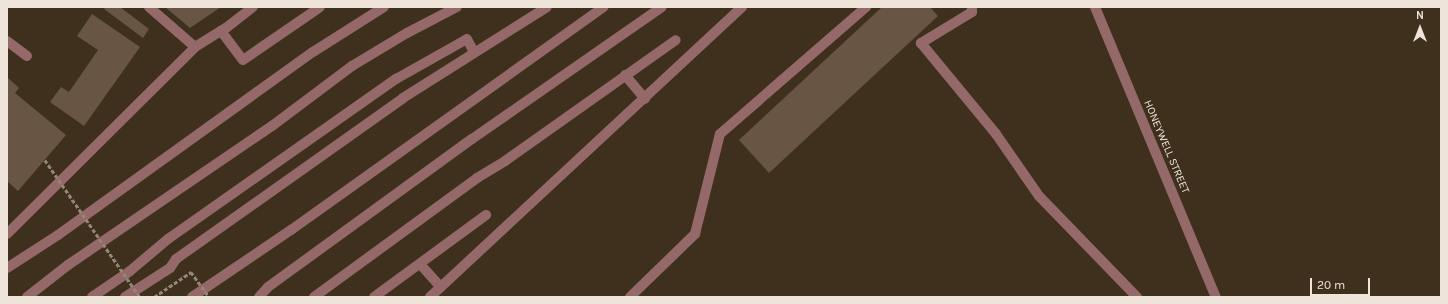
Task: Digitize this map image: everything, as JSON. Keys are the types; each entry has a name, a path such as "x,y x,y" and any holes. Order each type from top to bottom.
{"street":[{"path":"149,7 195,47"},
{"path":"7,234 195,47 221,31 253,7"},
{"path":"221,31 243,60 320,7"},
{"path":"7,268 65,230 313,52 384,7"},
{"path":"27,297 68,265 272,126 352,66 406,33 457,7"},
{"path":"125,297 170,268 176,259 403,98 547,7"},
{"path":"192,297 291,230 604,7"},
{"path":"259,297 268,287 472,140 662,7"},
{"path":"430,297 645,99 742,7"},
{"path":"630,297 695,234 720,134 866,7"},
{"path":"972,7 972,12 921,43 996,134 1039,196 1137,297"},
{"name":"HONEYWELL STREET","path":"1095,7 1216,297"},
{"path":"92,297 130,271 168,239 396,79 467,39 474,52"},
{"path":"314,297 477,178 506,161 676,40"},
{"path":"7,41 27,56"},
{"path":"625,75 645,99"},
{"path":"374,297 486,215"},
{"path":"420,264 441,287"}],"path":[{"path":"45,160 140,297"},
{"path":"154,297 191,272 209,297"}],"building":[{"path":"106,7 120,7 149,29 143,38 104,9"},
{"path":"165,7 221,7 190,28"},
{"path":"882,7 930,7 938,16 769,173 739,140"},
{"path":"92,14 140,47 84,126 50,102 61,87 69,92 98,50 77,36"},
{"path":"7,77 19,88 15,93 66,135 18,191 7,181"}]}
